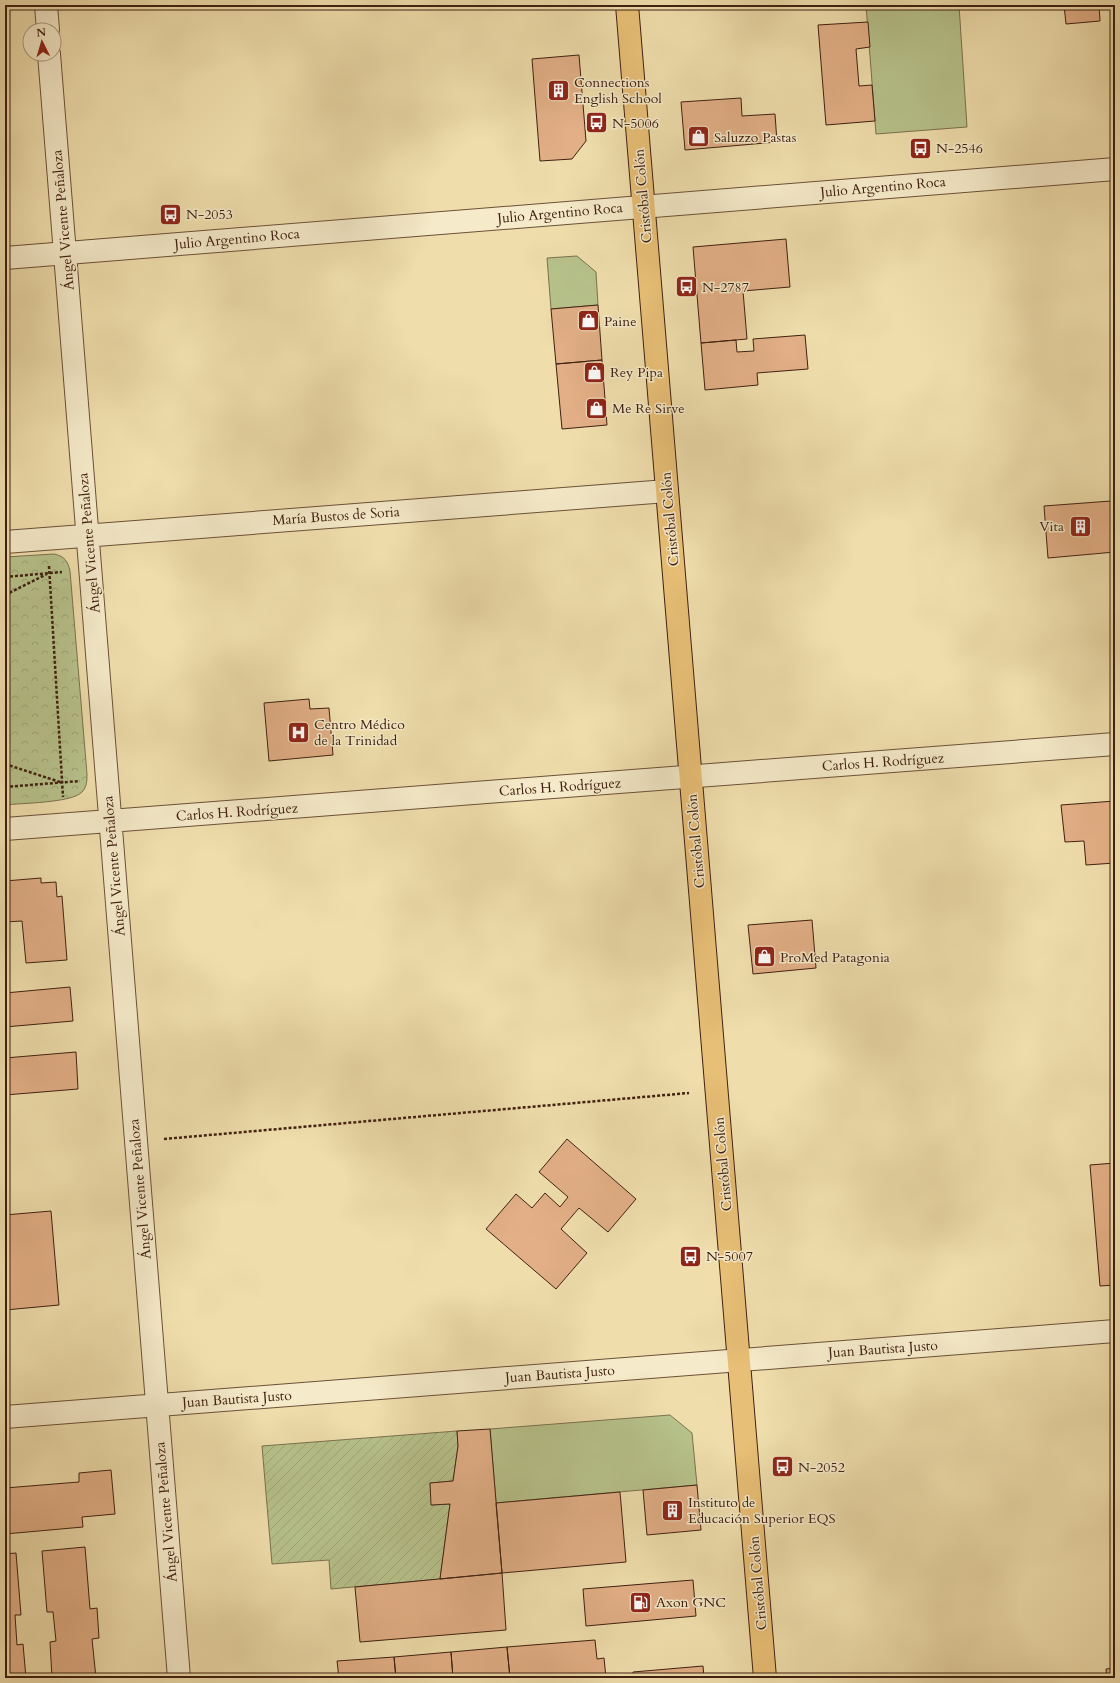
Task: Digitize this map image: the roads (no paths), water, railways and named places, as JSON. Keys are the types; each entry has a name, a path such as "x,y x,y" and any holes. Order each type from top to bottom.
{"main road":[{"name":"Cristóbal Colón","path":"627,5 765,1678"}],"street":[{"path":"46,5 47,22"},
{"name":"Ángel Vicente Peñaloza","path":"51,62 179,1678"},
{"name":"Julio Argentino Roca","path":"5,258 1115,169"},
{"name":"María Bustos de Soria","path":"5,542 667,491"},
{"name":"Carlos H. Rodríguez","path":"5,830 1115,744"},
{"name":"Juan Bautista Justo","path":"5,1417 1115,1331"}],"place":[{"name":"Connections English School","path":"558,90"},
{"name":"N-5006","path":"597,123"},
{"name":"Saluzzo Pastas","path":"698,137"},
{"name":"N-2546","path":"921,148"},
{"name":"N-2053","path":"170,214"},
{"name":"N-2787","path":"687,287"},
{"name":"Paine","path":"589,321"},
{"name":"Rey Pipa","path":"594,372"},
{"name":"Me Re Sirve","path":"597,408"},
{"name":"Vita","path":"1080,526"},
{"name":"Centro Médico de la Trinidad","path":"299,732"},
{"name":"ProMed Patagonia","path":"764,957"},
{"name":"N-5007","path":"690,1256"},
{"name":"N-2052","path":"782,1467"},
{"name":"Instituto de Educación Superior EQS","path":"672,1510"},
{"name":"Axon GNC","path":"641,1602"}]}
